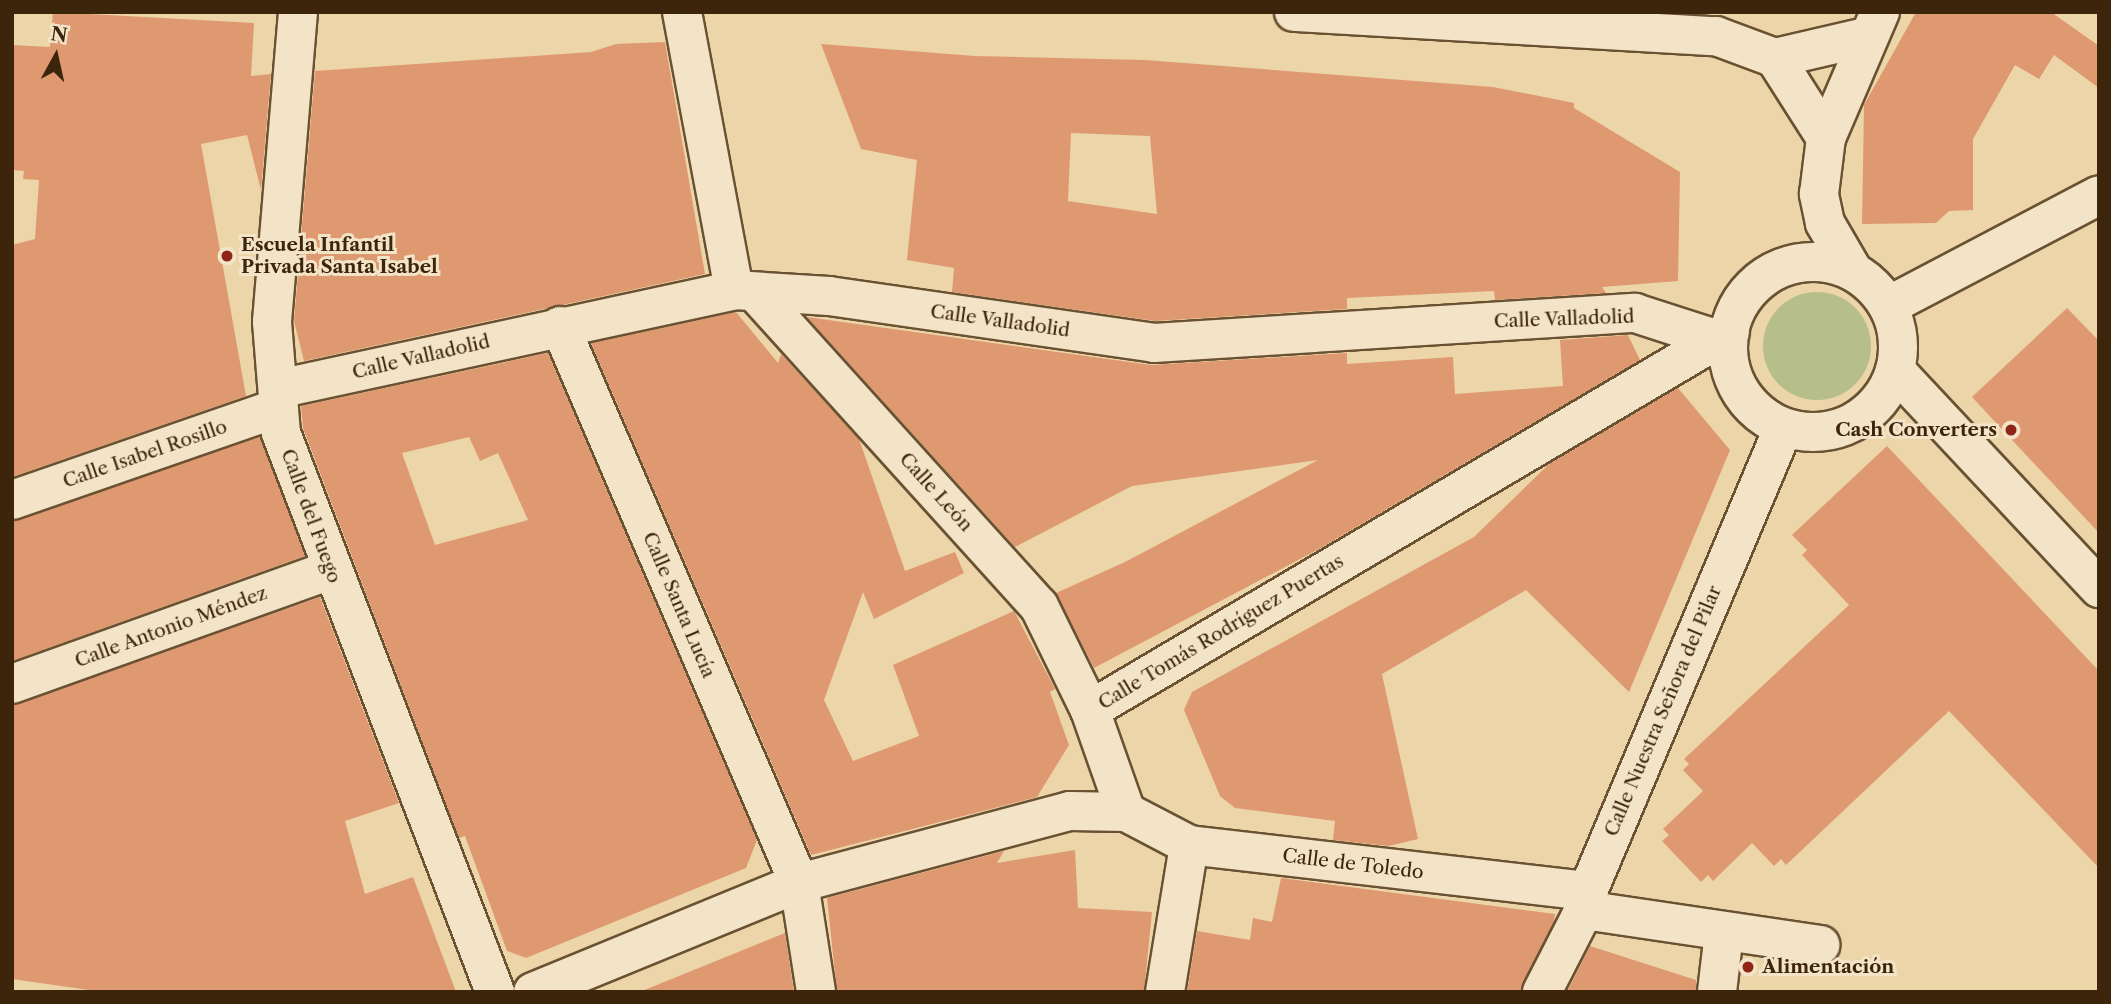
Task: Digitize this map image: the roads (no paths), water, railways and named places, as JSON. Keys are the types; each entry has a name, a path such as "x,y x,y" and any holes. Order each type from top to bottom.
{"street":[{"name":"Calle del Fuego","path":"298,12 272,322 281,433 331,570 495,992"},
{"path":"682,12 745,291"},
{"path":"1294,12 1716,36 1775,58 1826,138"},
{"path":"1775,58 1873,25"},
{"path":"1853,271 1811,263 1774,271 1752,287 1736,310 1725,338 1737,384 1750,404 1783,429 1818,431 1843,426 1884,394 1895,370 1896,326 1888,306 1873,286 1853,271 1825,223 1819,194 1826,138 1873,25"},
{"path":"1888,306 2099,195"},
{"name":"Calle Valladolid","path":"278,398 560,326 745,291 829,296 1154,343 1635,313 1725,338"},
{"name":"Calle León","path":"745,291 1039,606 1090,710"},
{"name":"Calle Santa Lucía","path":"560,326 799,883 816,992"},
{"name":"Calle Tomás Rodríguez Puertas","path":"1126,812 1090,710 1725,338"},
{"path":"1895,370 2099,588"},
{"name":"Calle Isabel Rosillo","path":"12,500 278,398"},
{"name":"Calle Nuestra Señora del Pilar","path":"1542,992 1586,901 1783,429"},
{"name":"Calle Antonio Méndez","path":"12,684 331,570"},
{"path":"533,992 799,883 1070,811 1126,812"},
{"name":"Calle de Toledo","path":"1126,812 1189,845 1586,901 1724,932 1820,945"},
{"path":"1164,992 1189,845"},
{"path":"1717,992 1724,932"}],"place":[{"name":"Escuela Infantil Privada Santa Isabel","path":"227,256"},
{"name":"Cash Converters","path":"2011,430"},
{"name":"Alimentación","path":"1748,967"}]}
